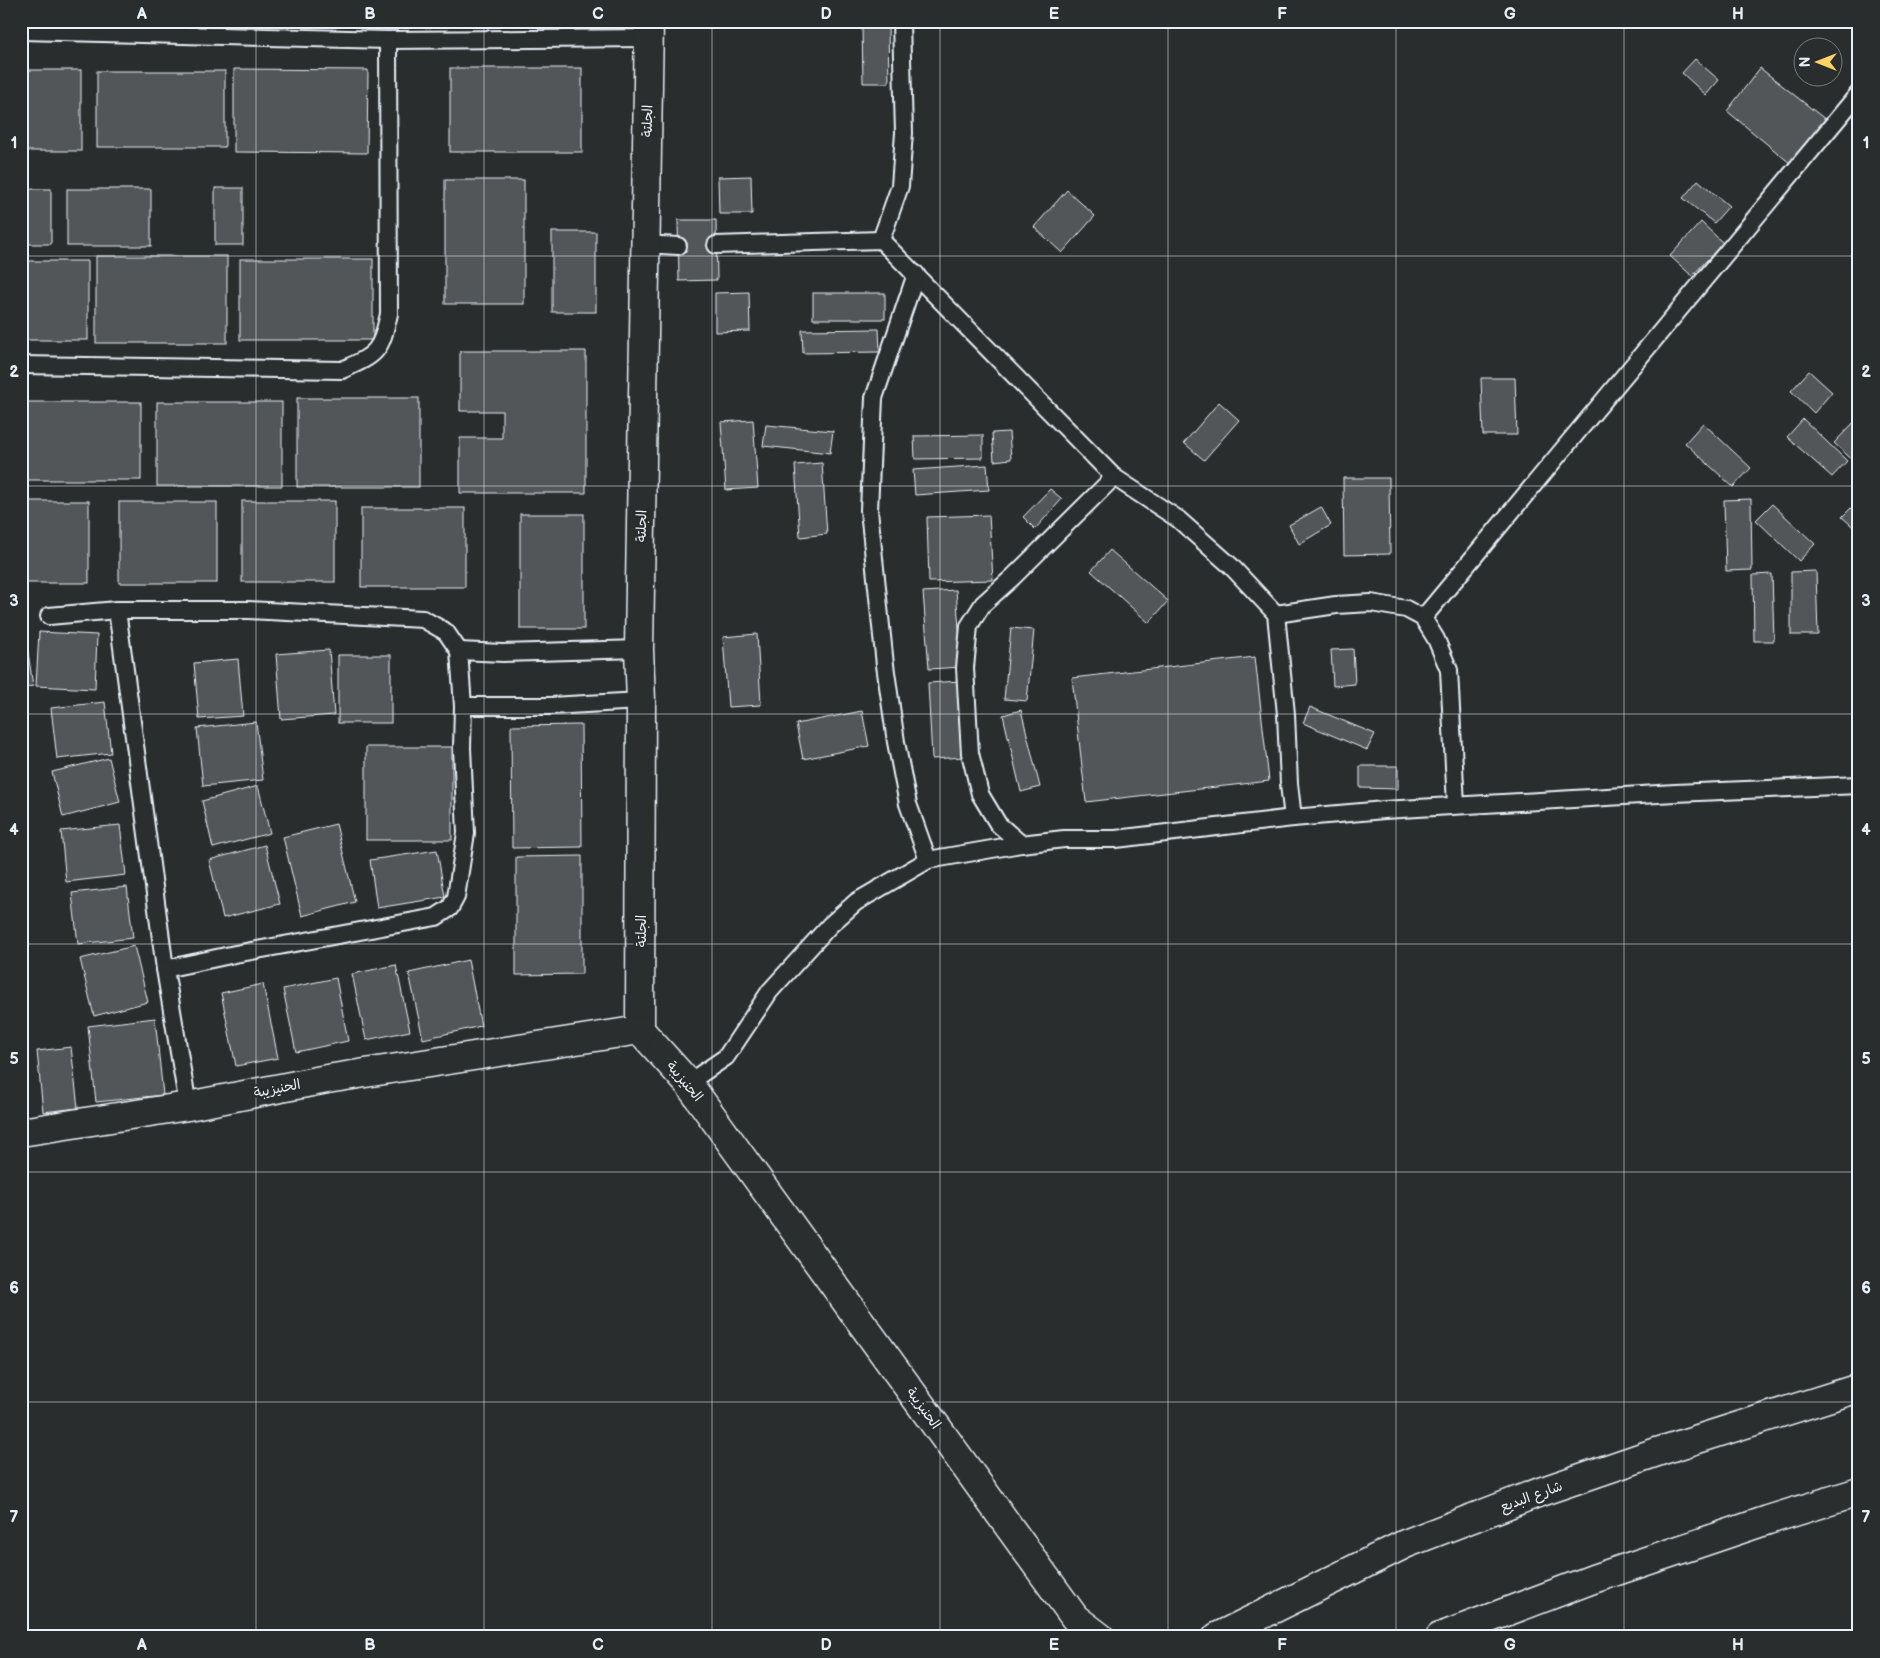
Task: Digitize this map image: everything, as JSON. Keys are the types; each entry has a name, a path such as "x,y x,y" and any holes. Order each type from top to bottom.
{"main road":[{"name":"الجلتة","path":"640,1030 642,701 639,649 649,30"},
{"name":"الحنيزيبة","path":"21,1132 188,1106 327,1079 640,1030 688,1082 1075,1618 1100,1637"},
{"name":"شارع البديع","path":"1217,1637 1406,1544 1495,1509 1660,1451 1859,1388"},
{"path":"1440,1637 1592,1580 1859,1492"}],"lane":[{"path":"881,240 900,186 904,133 901,21"},
{"path":"21,31 388,40 649,30"},
{"path":"21,365 342,370 370,358 380,346 389,314 388,40"},
{"path":"1423,618 1859,93"},
{"path":"716,245 881,240 1114,477 1178,519 1231,566 1276,614 1286,714 1289,784 1293,818"},
{"path":"645,244 678,246"},
{"path":"916,274 874,398 869,510 885,665 896,742 908,804 928,860"},
{"path":"1021,844 998,824 980,794 970,753 965,668 969,626 983,604 1114,477"},
{"path":"1276,614 1336,605 1371,603 1406,609 1423,618 1436,639 1449,670 1456,805"},
{"path":"117,610 165,969 188,1106"},
{"path":"49,616 117,610 248,610 367,614 423,619 446,632 459,651 463,706 462,748 466,834 456,897 450,908 436,917 235,954 165,969"},
{"path":"459,651 503,653 639,649"},
{"path":"463,706 550,706 642,701"},
{"path":"688,1082 726,1057 770,991 830,924 856,902 928,860 1021,844 1064,840 1116,839 1293,818 1384,810 1675,793 1859,785"}],"building":[{"path":"836,21 854,21 854,25 836,25"},
{"path":"862,25 888,25 889,83 863,83"},
{"path":"1695,59 1719,80 1706,95 1682,73"},
{"path":"450,68 582,68 582,152 450,152"},
{"path":"1760,68 1826,120 1791,164 1727,111"},
{"path":"234,69 368,70 367,153 234,152"},
{"path":"21,70 81,70 81,151 21,151"},
{"path":"97,71 225,71 225,147 97,147"},
{"path":"751,176 752,214 719,214 718,177"},
{"path":"445,180 524,180 524,304 445,304"},
{"path":"1698,180 1729,206 1714,223 1683,198"},
{"path":"215,188 243,188 243,245 215,245"},
{"path":"21,189 51,189 51,244 21,244"},
{"path":"67,189 151,189 151,246 67,246"},
{"path":"1067,190 1095,216 1062,253 1034,227"},
{"path":"678,220 716,220 717,280 679,281"},
{"path":"1701,222 1723,243 1692,276 1670,256"},
{"path":"552,232 596,232 596,312 552,312"},
{"path":"96,256 227,256 227,343 96,343"},
{"path":"240,259 373,259 373,340 240,340"},
{"path":"21,261 88,261 88,340 21,340"},
{"path":"749,292 750,331 715,332 715,293"},
{"path":"813,293 885,293 885,319 813,319"},
{"path":"879,329 880,352 803,353 802,330"},
{"path":"460,351 586,351 586,493 460,493 460,438 502,438 502,411 460,411"},
{"path":"1809,371 1832,392 1814,413 1791,391"},
{"path":"1481,378 1515,378 1517,435 1483,435"},
{"path":"297,398 419,398 419,487 297,487"},
{"path":"21,402 141,402 141,480 21,480"},
{"path":"157,402 282,402 282,486 157,486"},
{"path":"1219,402 1239,420 1204,460 1184,443"},
{"path":"1859,417 1859,466 1834,443"},
{"path":"1803,419 1847,461 1832,477 1787,437"},
{"path":"753,420 758,488 726,490 721,422"},
{"path":"1703,423 1751,468 1733,487 1685,443"},
{"path":"766,425 833,431 830,453 763,446"},
{"path":"1009,432 1011,459 994,461 992,433"},
{"path":"983,435 983,458 915,459 914,436"},
{"path":"822,463 827,534 800,537 795,465"},
{"path":"987,465 989,490 915,495 913,470"},
{"path":"1343,478 1389,478 1390,554 1344,555"},
{"path":"1050,489 1062,499 1035,529 1023,517"},
{"path":"1751,499 1752,570 1726,571 1724,500"},
{"path":"1859,500 1859,532 1842,517"},
{"path":"21,501 89,501 89,583 21,583"},
{"path":"242,501 335,501 335,582 242,582"},
{"path":"119,502 217,502 217,583 119,583"},
{"path":"1772,504 1815,544 1799,561 1756,520"},
{"path":"1321,507 1331,525 1299,544 1289,525"},
{"path":"361,508 465,508 465,587 361,587"},
{"path":"520,514 584,514 584,629 520,629"},
{"path":"989,515 993,580 929,582 927,517"},
{"path":"1110,550 1168,601 1149,623 1091,571"},
{"path":"1816,571 1818,635 1791,635 1791,572"},
{"path":"1772,574 1774,641 1754,641 1753,575"},
{"path":"956,590 962,667 929,669 923,592"},
{"path":"21,605 33,686 21,688"},
{"path":"1011,628 1034,630 1027,701 1004,699"},
{"path":"39,632 97,635 95,689 36,686"},
{"path":"757,634 761,705 728,707 723,637"},
{"path":"1353,649 1355,684 1333,686 1331,650"},
{"path":"329,650 334,715 281,719 276,654"},
{"path":"338,655 391,655 391,723 338,723"},
{"path":"1255,657 1269,781 1086,802 1072,678"},
{"path":"238,659 243,716 199,719 194,663"},
{"path":"960,681 964,757 932,759 928,683"},
{"path":"105,702 111,753 57,759 51,708"},
{"path":"1310,707 1375,734 1367,750 1303,723"},
{"path":"1021,710 1040,787 1021,792 1003,715"},
{"path":"862,711 869,746 803,759 796,724"},
{"path":"256,722 263,780 203,786 197,728"},
{"path":"581,725 582,847 512,848 511,726"},
{"path":"366,747 452,747 452,840 366,840"},
{"path":"109,758 120,802 63,817 52,772"},
{"path":"1360,766 1398,766 1398,789 1360,788"},
{"path":"258,786 270,833 213,848 202,801"},
{"path":"336,824 355,902 302,916 283,837"},
{"path":"120,825 126,875 66,882 61,831"},
{"path":"265,845 280,904 223,918 209,860"},
{"path":"437,850 445,897 377,908 370,860"},
{"path":"582,856 582,974 516,975 516,857"},
{"path":"127,887 133,938 78,944 72,893"},
{"path":"134,946 148,1002 94,1016 80,959"},
{"path":"468,960 481,1026 423,1039 409,973"},
{"path":"396,965 410,1031 366,1040 352,974"},
{"path":"336,978 348,1041 296,1052 283,989"},
{"path":"263,984 278,1058 236,1066 221,993"},
{"path":"155,1018 163,1095 96,1102 88,1026"},
{"path":"71,1047 78,1108 43,1112 37,1051"}]}
